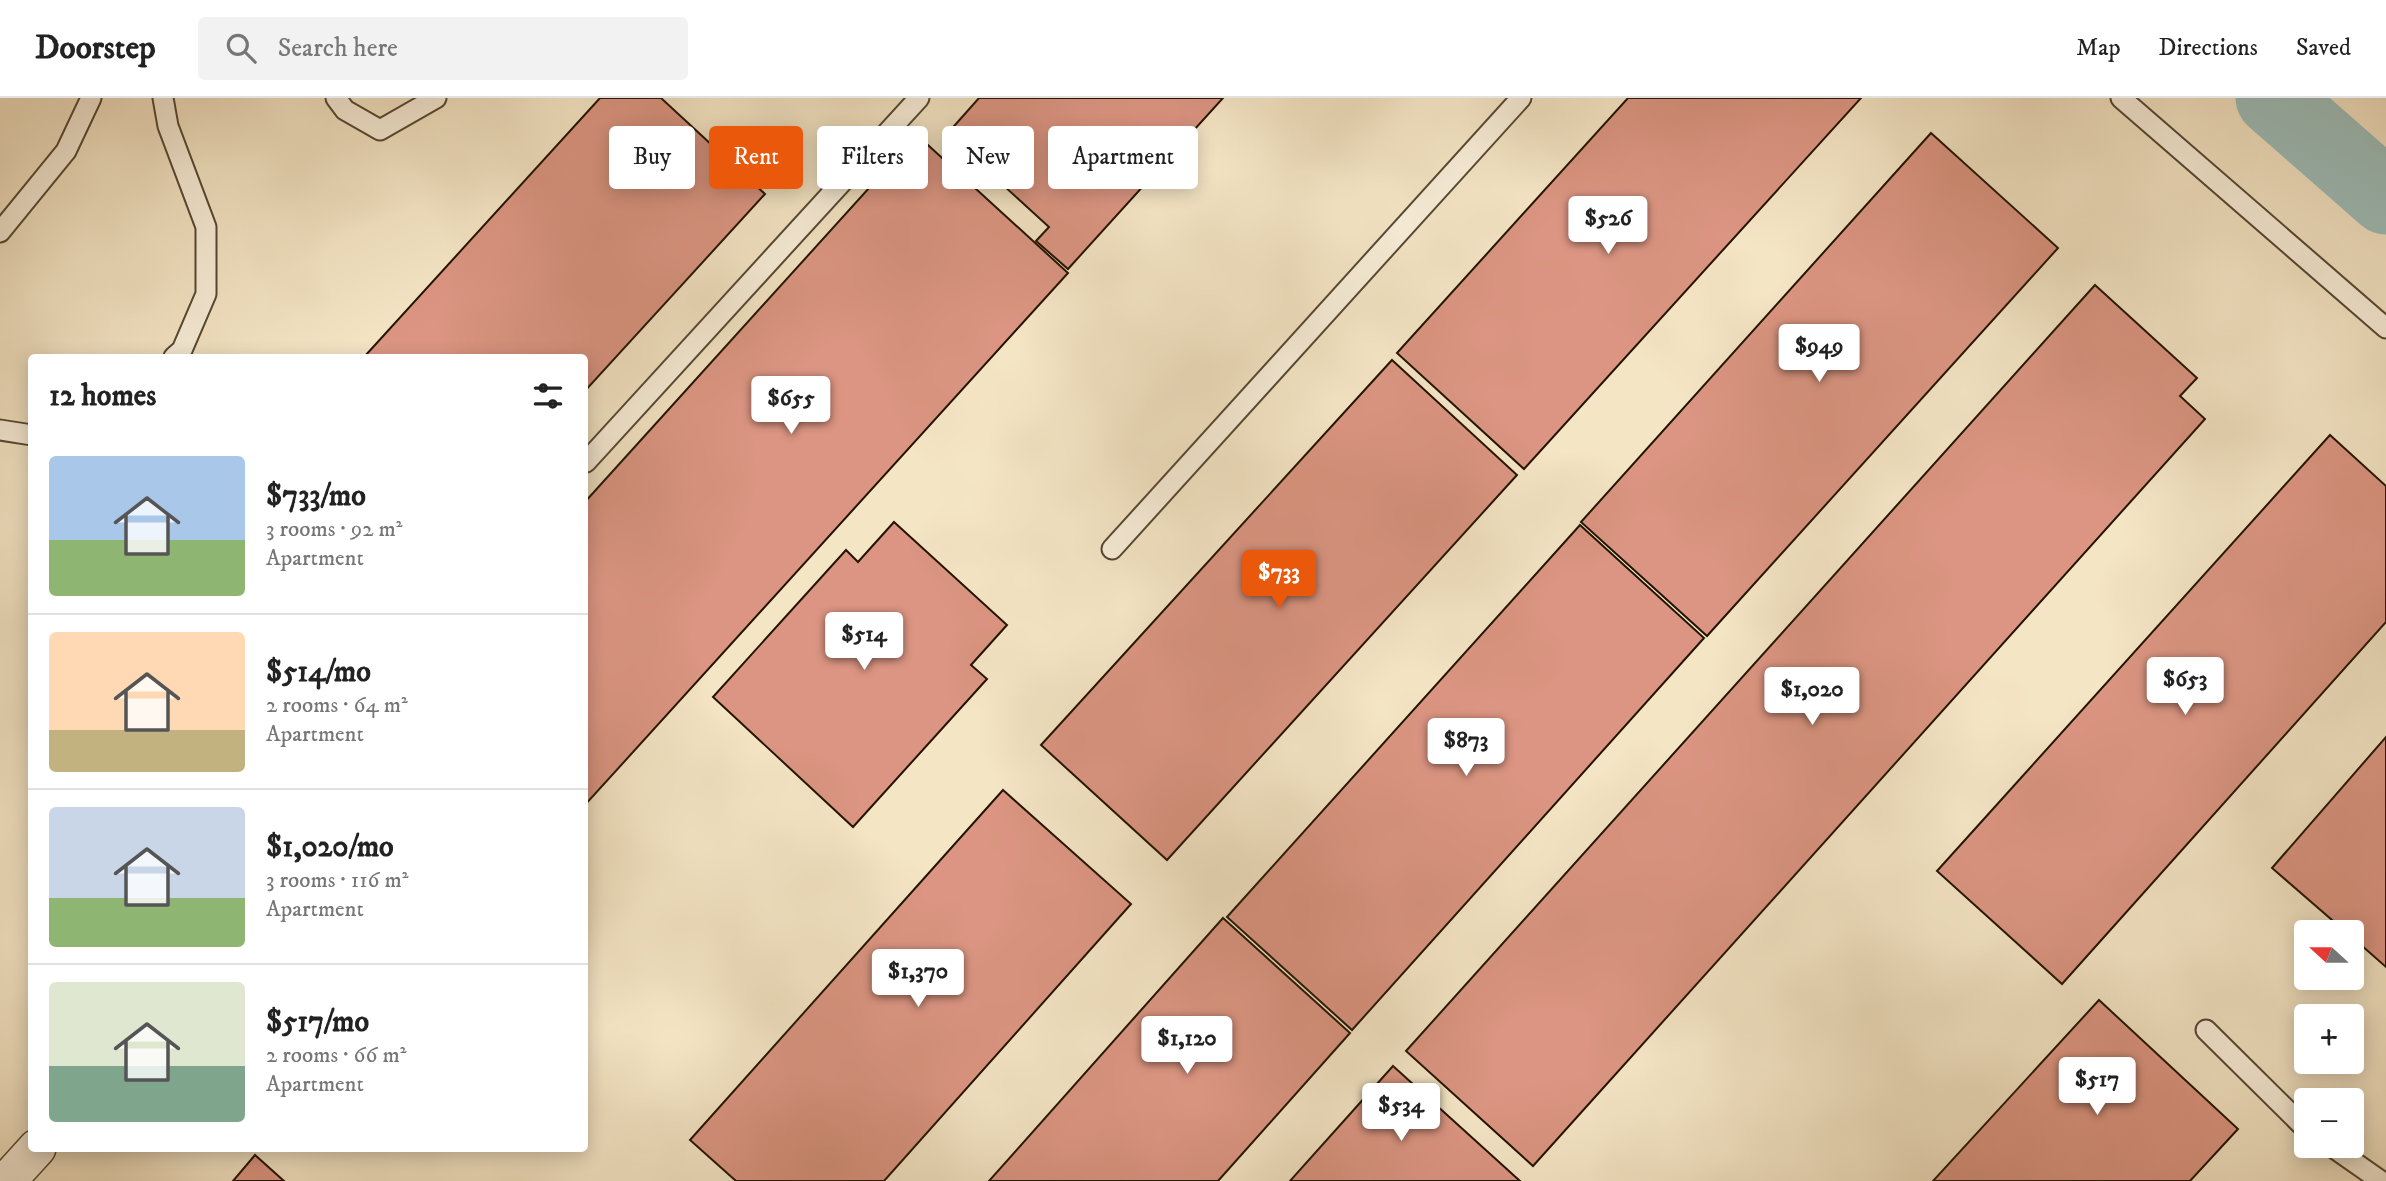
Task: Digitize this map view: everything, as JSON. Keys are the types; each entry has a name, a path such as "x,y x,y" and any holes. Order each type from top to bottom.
{"street":[{"path":"7,1181 33,1152"}],"lane":[{"path":"0,232 66,152 91,98"},
{"path":"163,98 168,126 206,227 206,294 182,349 176,354"},
{"path":"336,98 345,110 380,130 436,98"},
{"path":"588,460 919,98"},
{"path":"1112,548 1521,98"},
{"path":"2121,98 2386,328"},
{"path":"0,430 28,434"},
{"path":"2206,1030 2294,1117"},
{"path":"2348,1158 2381,1181"}],"building":[{"path":"600,98 661,98 691,126 609,126 609,189 695,189 695,129 709,142 709,189 760,189 765,194 588,388 588,354 367,354"},
{"path":"979,98 1223,98 1198,126 1048,126 1048,189 1141,189 1068,269 1036,241 1049,227 1007,189 1034,189 1034,126 954,126"},
{"path":"1628,98 1861,98 1524,469 1397,353"},
{"path":"1931,133 2058,248 1707,636 1581,522"},
{"path":"928,145 942,158 942,189 976,189 1068,273 588,802 588,499 868,189 928,189"},
{"path":"2095,285 2197,378 2180,396 2205,419 1533,1166 1406,1051"},
{"path":"1392,360 1517,475 1167,860 1041,745"},
{"path":"2330,435 2386,486 2386,622 2062,984 1937,871"},
{"path":"894,522 1007,625 971,665 987,679 853,827 713,697 846,550 858,562"},
{"path":"1580,525 1704,638 1352,1030 1227,917"},
{"path":"2386,737 2386,967 2364,948 2364,920 2332,920 2272,868"},
{"path":"1003,790 1131,904 884,1181 736,1181 690,1140"},
{"path":"1223,918 1350,1033 1218,1181 989,1181"},
{"path":"2099,1000 2238,1129 2190,1181 1933,1181"},
{"path":"1393,1066 1520,1181 1290,1181"},
{"path":"255,1155 284,1181 233,1181"}],"waterway":[{"path":"2273,98 2386,197"}]}
